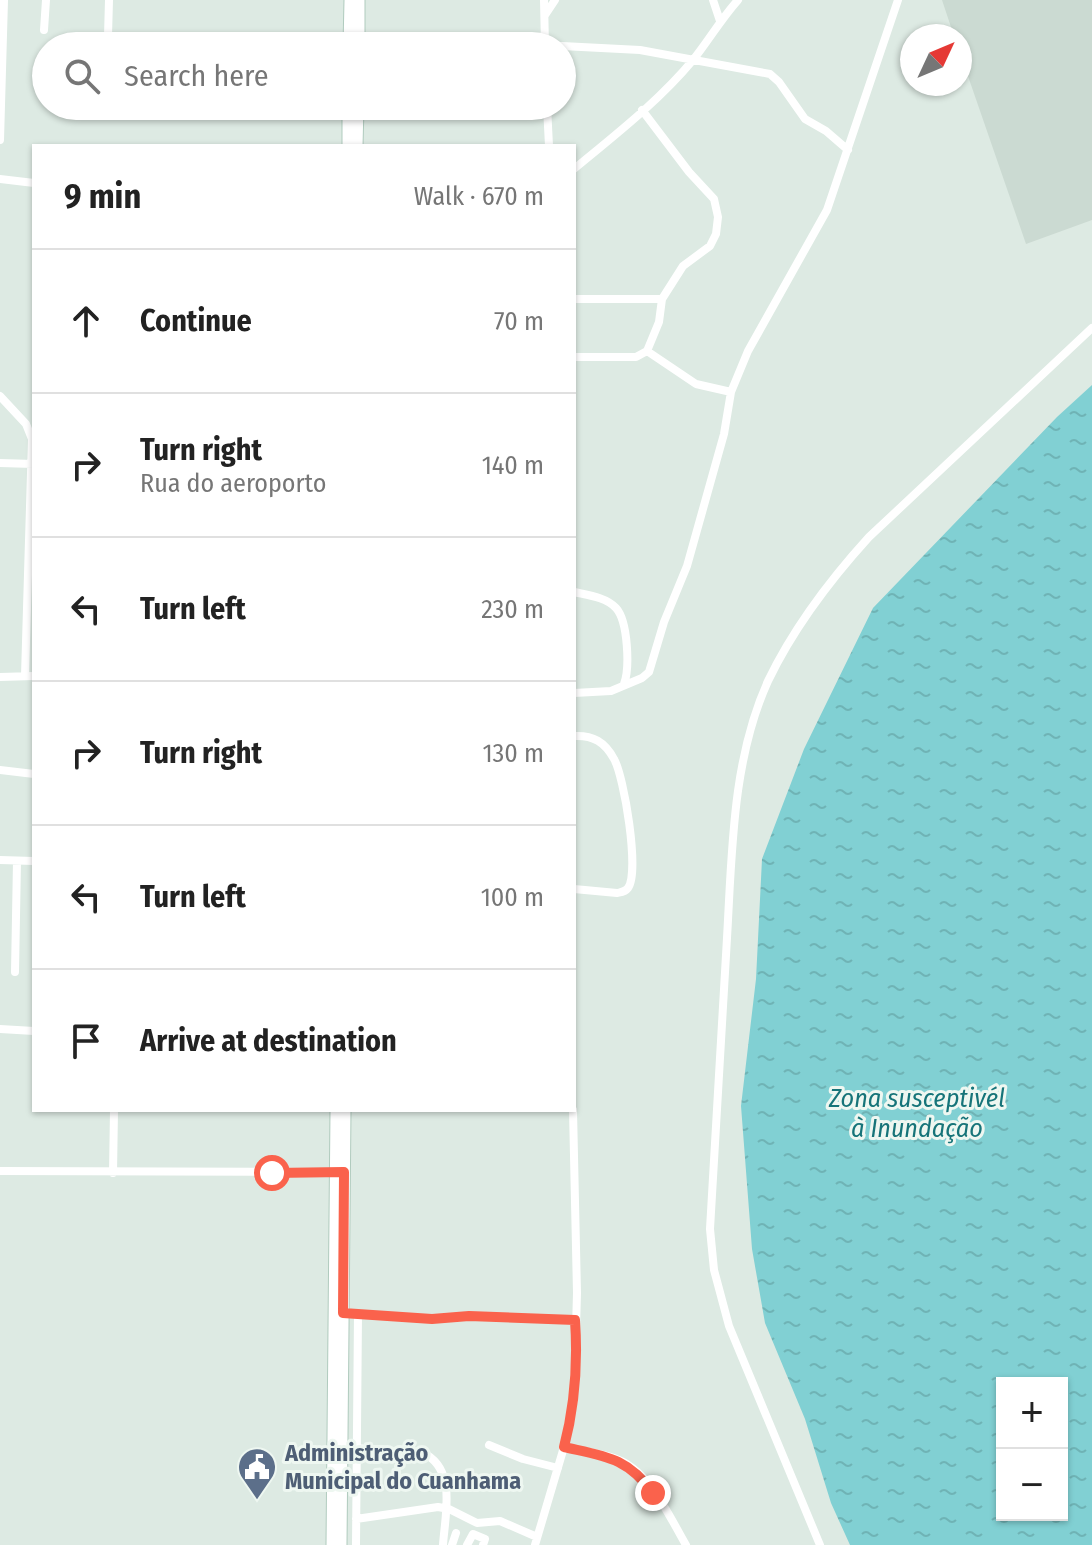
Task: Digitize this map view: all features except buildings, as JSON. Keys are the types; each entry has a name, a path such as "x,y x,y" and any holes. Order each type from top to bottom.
{"main road":[{"path":"350,0 353,32"},
{"path":"355,32 359,0"},
{"path":"348,120 348,144"},
{"path":"357,144 358,120"},
{"path":"336,1112 343,1313 341,1545"},
{"path":"332,1545 340,1172 345,1112"}],"street":[{"path":"0,140 4,0"},
{"path":"44,30 46,0"},
{"path":"108,32 109,0"},
{"path":"544,0 545,32"},
{"path":"544,16 555,0"},
{"path":"713,0 720,21"},
{"path":"576,167 642,110 694,59 738,0"},
{"path":"576,693 611,691 642,678 654,662 664,622 687,566 724,434 731,392 748,351 827,210 898,0"},
{"path":"576,47 640,50 775,77 805,119 826,131 848,150"},
{"path":"576,357 636,357 647,351 659,322 662,299 683,266 714,240 717,204 642,110"},
{"path":"548,120 549,144"},
{"path":"0,179 32,183"},
{"path":"576,299 662,299"},
{"path":"820,1545 729,1326 714,1270 710,1229 734,829 748,743 768,682 805,615 837,572 869,537 1092,328"},
{"path":"647,351 696,384 731,392"},
{"path":"0,396 26,424 32,439"},
{"path":"0,463 32,464"},
{"path":"0,677 30,676 32,535"},
{"path":"576,593 609,603 619,613 628,671 624,684"},
{"path":"576,736 591,736 605,746 615,760 624,785 631,880 629,887 617,893 576,889"},
{"path":"0,770 32,774"},
{"path":"0,860 32,861"},
{"path":"15,972 17,861"},
{"path":"0,1029 32,1031"},
{"path":"113,1173 114,1112"},
{"path":"356,1519 415,1508 445,1508 467,1520 483,1524 500,1521 536,1541 564,1447 574,1399 577,1293 573,1112"},
{"path":"0,1171 340,1172"},
{"path":"343,1313 432,1319 469,1316 575,1320"},
{"path":"356,1545 358,1314"},
{"path":"489,1445 558,1468"},
{"path":"564,1447 616,1459 628,1465 641,1477 686,1545"},
{"path":"357,1448 427,1455 436,1461 446,1477 443,1545"},
{"path":"467,1545 473,1534 482,1541 488,1521"},
{"path":"452,1545 456,1533"}],"shaded area":[{"path":"942,0 1092,0 1092,220 1026,244 972,88 972,24 950,24"}],"water":[{"name":"Zona susceptivél à Inundação","path":"1092,385 1092,1545 850,1545 831,1503 805,1419 765,1323 752,1249 741,1106 756,979 762,859 804,749 873,608 1057,417"}],"place":[{"name":"Administração Municipal do Cuanhama","path":"257,1501"}],"route":[{"path":"272,1173 344,1172 343,1313 432,1319 469,1316 575,1320 574,1399 564,1447 616,1459 628,1465 653,1493"}]}
